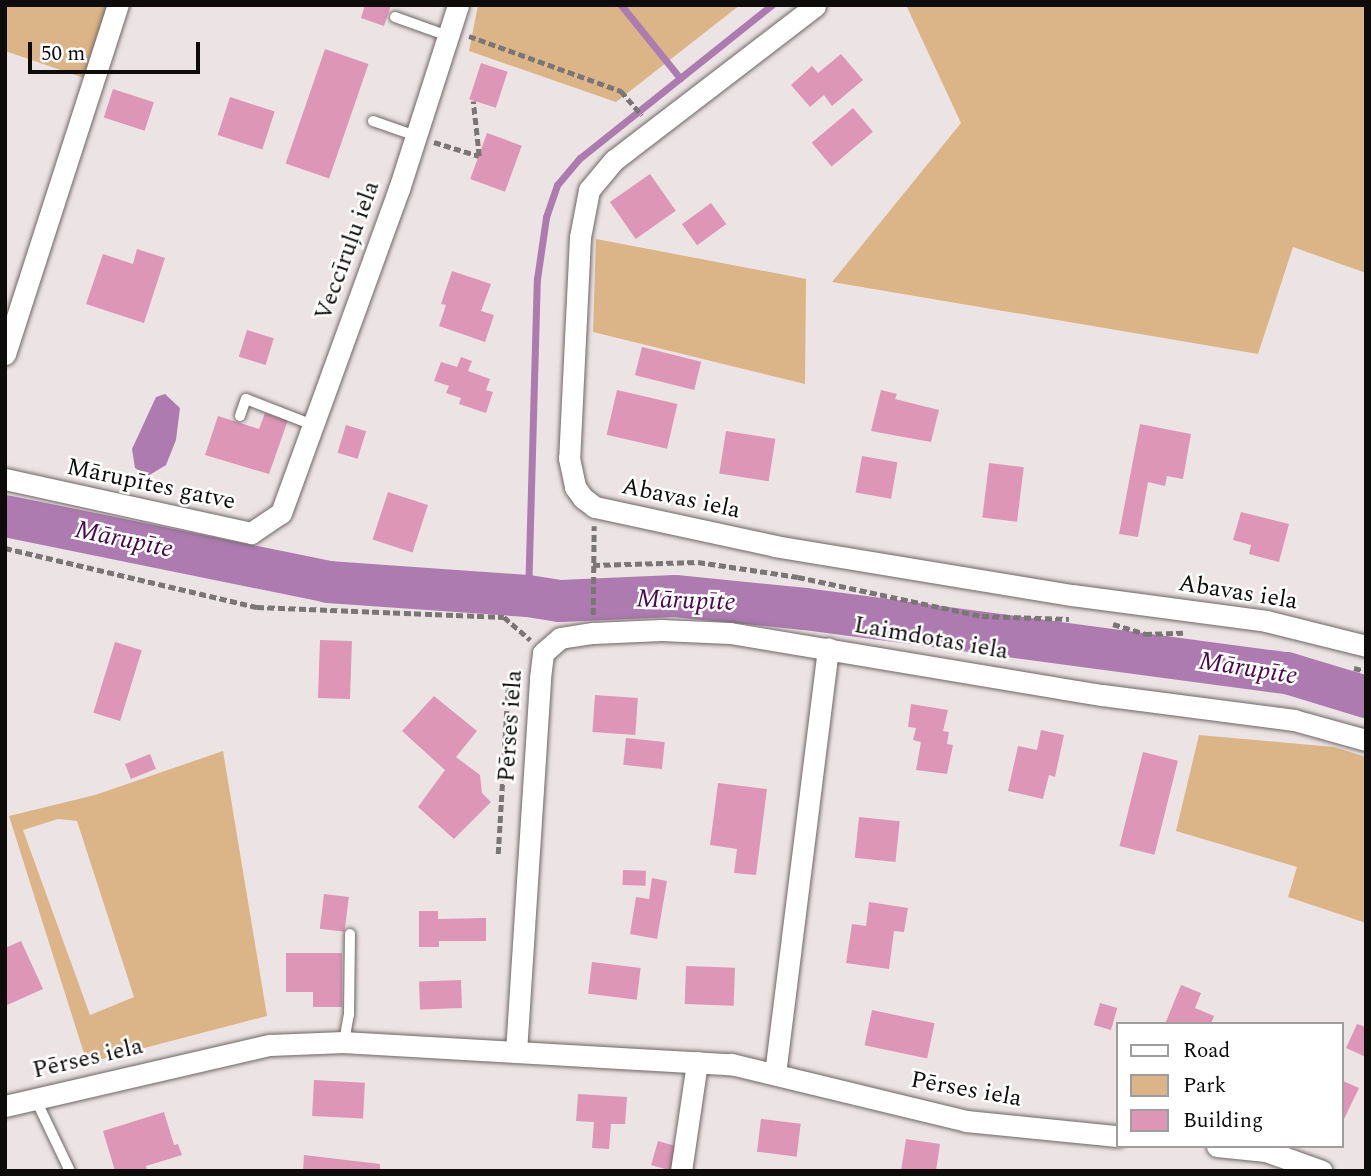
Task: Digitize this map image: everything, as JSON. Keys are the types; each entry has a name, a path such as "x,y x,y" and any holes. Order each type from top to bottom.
{"street":[{"path":"5,354 118,5"},
{"name":"Veccīruļu iela","path":"281,513 416,136 458,5"},
{"name":"Abavas iela","path":"815,6 614,160 589,190 580,237 569,458 575,487 595,507 775,546 1072,595 1266,621 1366,646"},
{"name":"Mārupītes gatve","path":"5,479 251,533 281,513"},
{"name":"Pērses iela","path":"516,1052 543,653 560,638 593,633 661,630 730,634 828,648"},
{"name":"Laimdotas iela","path":"775,1074 828,648 1102,695 1294,720 1366,740"},
{"name":"Pērses iela","path":"5,1106 270,1045 344,1042 731,1064 967,1121 1116,1136"},
{"path":"681,1171 697,1062"},
{"path":"1237,1148 1266,1151 1322,1171"}],"lane":[{"path":"395,17 450,32"},
{"path":"373,121 416,136"},
{"path":"240,416 246,399 313,425"},
{"path":"344,1042 349,1015 349,934"},
{"path":"35,1098 70,1171"}],"path":[{"path":"450,32 621,90 645,118"},
{"path":"416,136 479,156 473,101"},
{"path":"593,619 595,507"},
{"path":"5,548 257,607 504,617 543,653"},
{"path":"593,565 698,562 798,577 982,615 1073,619"},
{"path":"1112,624 1145,634 1196,632"},
{"path":"1343,664 1366,671"}],"green space":[{"path":"5,5 108,5 84,78 5,51"},
{"path":"478,5 740,5 616,102 469,51"},
{"path":"906,5 1366,5 1366,273 1293,247 1258,354 832,282 961,123"},
{"path":"596,239 806,279 805,384 593,332"},
{"path":"1199,735 1334,747 1366,757 1366,923 1288,897 1297,867 1176,831"},
{"path":"223,751 267,1016 87,1063 9,816 95,795","holes":["58,819 77,821 134,997 90,1015 23,830"]}],"shaded area":[{"path":"165,394 180,408 176,440 166,465 148,476 135,468 132,449 156,397"}],"building":[{"path":"365,5 391,5 384,26 361,18"},
{"path":"325,49 368,64 329,178 286,163"},
{"path":"841,54 863,80 832,106 824,95 810,107 791,85 812,66 818,73"},
{"path":"481,63 508,72 496,108 469,99"},
{"path":"113,89 154,102 145,131 104,118"},
{"path":"230,97 275,112 262,150 218,135"},
{"path":"853,108 873,132 832,166 812,143"},
{"path":"487,133 522,146 505,192 470,179"},
{"path":"650,174 676,211 636,239 610,202"},
{"path":"711,203 726,224 697,245 682,224"},
{"path":"137,249 165,258 144,323 86,304 103,254 133,264"},
{"path":"452,271 491,284 481,311 494,315 485,342 439,326 446,305 441,304"},
{"path":"247,330 274,338 266,365 239,357"},
{"path":"642,347 701,362 694,390 635,375"},
{"path":"461,357 472,361 468,371 490,379 486,390 493,392 486,413 459,404 461,398 446,393 449,386 434,381 441,362 457,367"},
{"path":"617,390 677,404 667,449 607,435"},
{"path":"881,390 897,394 895,399 939,410 931,442 871,431"},
{"path":"265,413 288,420 269,474 205,455 218,416 259,429"},
{"path":"1140,424 1191,434 1183,479 1167,476 1165,486 1148,482 1138,537 1119,534"},
{"path":"346,425 366,431 358,459 338,453"},
{"path":"726,431 775,439 769,481 719,473"},
{"path":"862,456 897,462 891,499 856,492"},
{"path":"989,463 1024,467 1017,522 982,518"},
{"path":"388,492 428,505 412,553 373,540"},
{"path":"1241,512 1289,524 1279,562 1249,554 1251,545 1233,540"},
{"path":"320,640 352,641 350,699 318,698"},
{"path":"115,642 142,650 120,721 93,713"},
{"path":"595,695 638,698 635,735 592,732"},
{"path":"434,696 477,731 456,757 480,775 482,793 491,802 454,839 418,807 445,770 402,731"},
{"path":"911,704 948,710 943,731 949,732 947,744 953,745 947,774 916,770 921,742 913,740 916,728 908,727"},
{"path":"1041,730 1064,735 1055,777 1049,775 1043,799 1008,791 1018,746 1037,750"},
{"path":"626,738 665,742 662,769 623,765"},
{"path":"1143,752 1178,761 1154,855 1120,846"},
{"path":"150,754 156,769 131,779 125,764"},
{"path":"718,783 767,789 756,875 734,873 737,849 710,845"},
{"path":"859,817 900,821 895,862 855,858"},
{"path":"623,870 646,871 645,886 622,885"},
{"path":"652,878 667,881 657,939 630,934 636,897 649,899"},
{"path":"324,894 349,897 345,932 320,929"},
{"path":"869,902 908,908 904,932 894,931 889,969 846,963 852,924 866,926"},
{"path":"419,911 438,911 438,919 486,918 486,941 439,941 439,947 419,947"},
{"path":"21,941 43,989 5,1006 5,948"},
{"path":"286,953 342,953 342,1007 313,1007 313,992 286,992"},
{"path":"592,962 641,968 637,1000 588,994"},
{"path":"686,966 735,968 734,1006 685,1004"},
{"path":"461,980 462,1008 420,1009 419,981"},
{"path":"1181,985 1201,993 1195,1008 1214,1016 1212,1022 1166,1022"},
{"path":"1100,1003 1117,1008 1111,1030 1094,1025"},
{"path":"872,1010 935,1023 927,1059 865,1045"},
{"path":"1357,1024 1366,1027 1366,1057 1346,1048"},
{"path":"314,1080 365,1083 363,1119 312,1116"},
{"path":"1343,1081 1359,1088 1343,1119"},
{"path":"578,1094 627,1097 625,1124 611,1124 609,1149 592,1148 594,1122 576,1121"},
{"path":"164,1112 174,1145 178,1144 182,1155 146,1166 147,1171 115,1171 103,1131"},
{"path":"761,1119 801,1124 797,1157 757,1152"},
{"path":"906,1139 940,1144 936,1171 901,1171"},
{"path":"658,1141 679,1147 672,1171 651,1165"},
{"path":"304,1155 380,1164 380,1171 303,1171"}],"waterway":[{"path":"621,5 680,78"},
{"path":"528,596 537,279 546,217 557,185 580,158 772,5"},
{"name":"Mārupīte","path":"5,516 328,582 528,596 560,601 675,596 805,609 1287,673 1366,697"}]}
